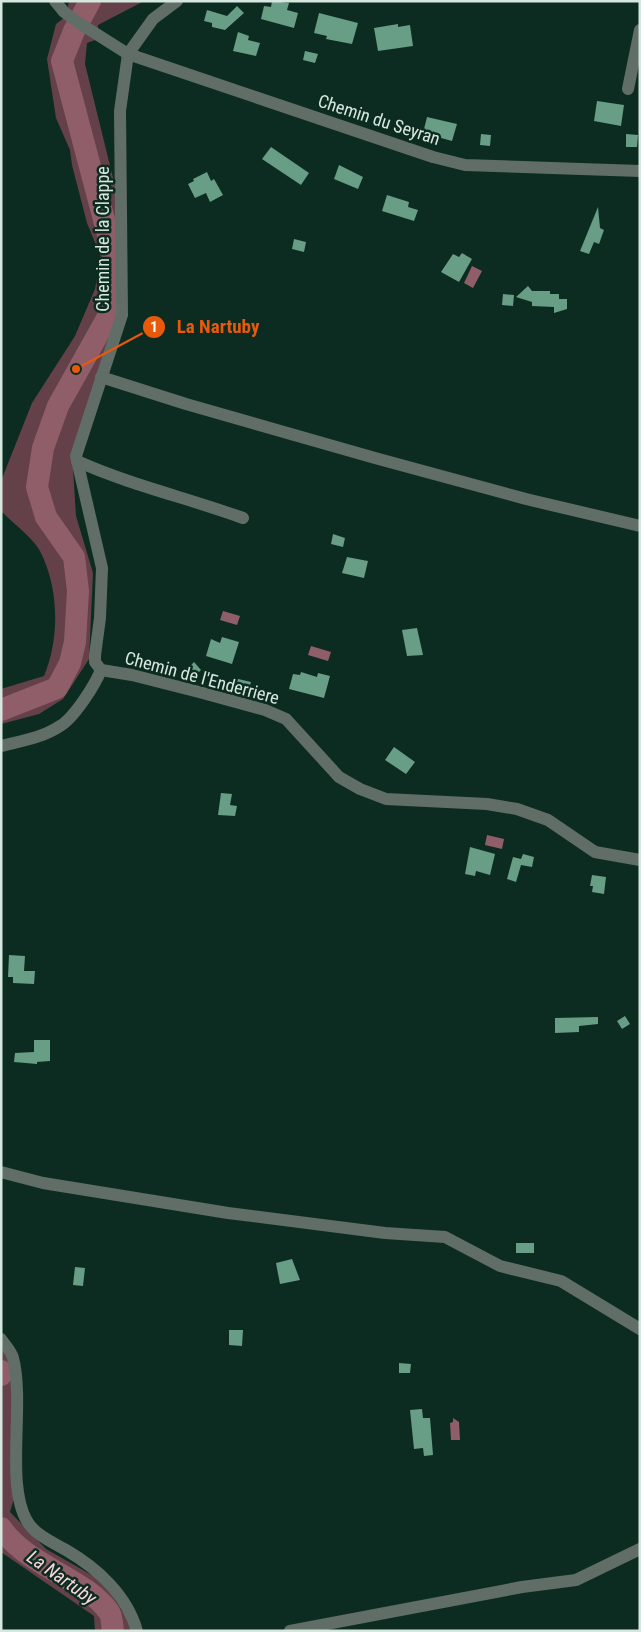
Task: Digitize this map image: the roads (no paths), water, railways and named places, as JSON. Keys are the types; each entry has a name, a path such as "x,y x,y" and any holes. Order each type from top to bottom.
{"street":[{"name":"Chemin du Seyran","path":"55,1 64,12 124,50 402,147 453,162 498,167 640,171"},
{"path":"124,50 153,19 177,1"},
{"path":"628,89 640,30"},
{"name":"Chemin de la Clappe","path":"101,670 95,662 94,655 100,618 102,568 76,456 122,315 120,111 124,50"},
{"path":"101,377 186,404 376,458 552,506 640,526"},
{"path":"77,461 106,474 243,518"},
{"path":"1,746 38,737 62,726 81,702 101,670"},
{"name":"Chemin de l'Enderriere","path":"101,670 132,675 199,692 265,710 286,719 338,777 360,789 386,799 487,804 518,809 548,820 595,852 640,860"},
{"path":"1,1172 43,1183 228,1213 385,1232 445,1237 500,1266 561,1281 640,1329"},
{"path":"1,1339 13,1357 17,1384 19,1495 20,1504 27,1521 42,1537 90,1565 124,1601 137,1631"},
{"path":"290,1631 309,1629 522,1587 576,1580 640,1549"}],"waterway":[{"name":"La Nartuby","path":"1,710 57,688 70,663 75,642 78,591 74,557 46,517 37,487 43,448 58,406 110,313 115,261 62,61 74,31 90,1"},
{"name":"La Nartuby","path":"1,1528 25,1552 71,1580 99,1600 110,1614 113,1631"}],"place":[{"name":"La Nartuby","path":"76,369"}]}
